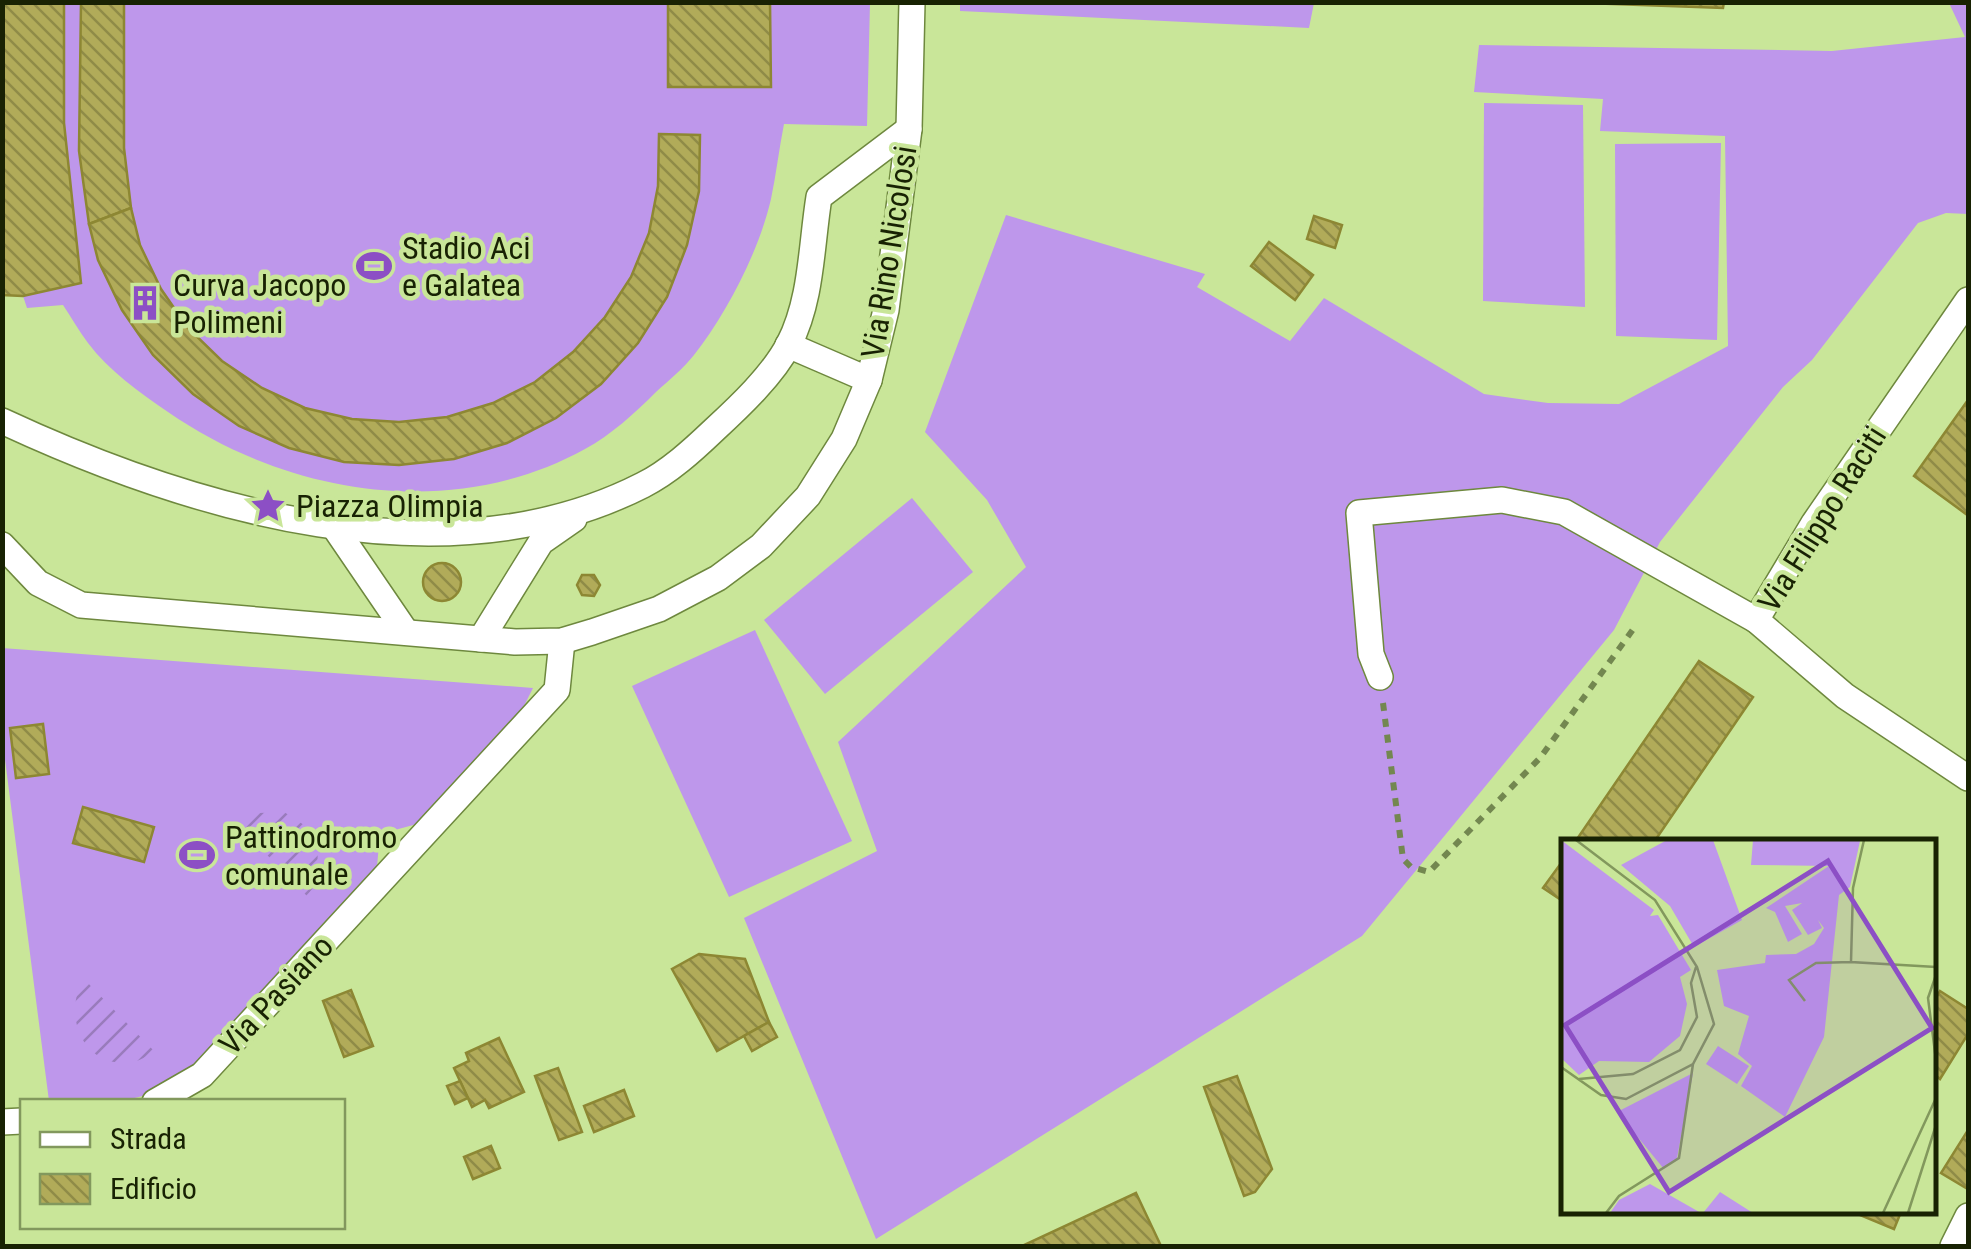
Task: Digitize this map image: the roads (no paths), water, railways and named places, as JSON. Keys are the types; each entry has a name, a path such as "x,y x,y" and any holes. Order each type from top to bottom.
{"street":[{"name":"Via Rino Nicolosi","path":"2,545 38,583 81,605 481,639 562,640 659,610 718,578 761,546 808,496 844,438 869,380 886,310 909,129 912,2"},
{"path":"2,421 80,457 290,520 385,532 457,532 537,522 591,507 646,484 694,449 743,403 788,346 809,286 819,198 909,129"},
{"name":"Via Filippo Raciti","path":"1968,300 1814,523 1756,620 1845,696 1968,778"},
{"path":"788,346 869,380"},
{"path":"1380,677 1372,654 1359,513 1502,500 1564,512 1756,620"},
{"path":"481,639 542,542 591,507"},
{"path":"332,525 406,632"},
{"name":"Via Pasiano","path":"160,1099 202,1075 557,690 562,640"},
{"path":"1954,1246 1968,1216"}],"place":[{"name":"Stadio Aci e Galatea","path":"374,266"},
{"name":"Curva Jacopo Polimeni","path":"145,303"},
{"name":"Piazza Olimpia","path":"268,506"},
{"name":"Pattinodromo comunale","path":"197,855"}]}
